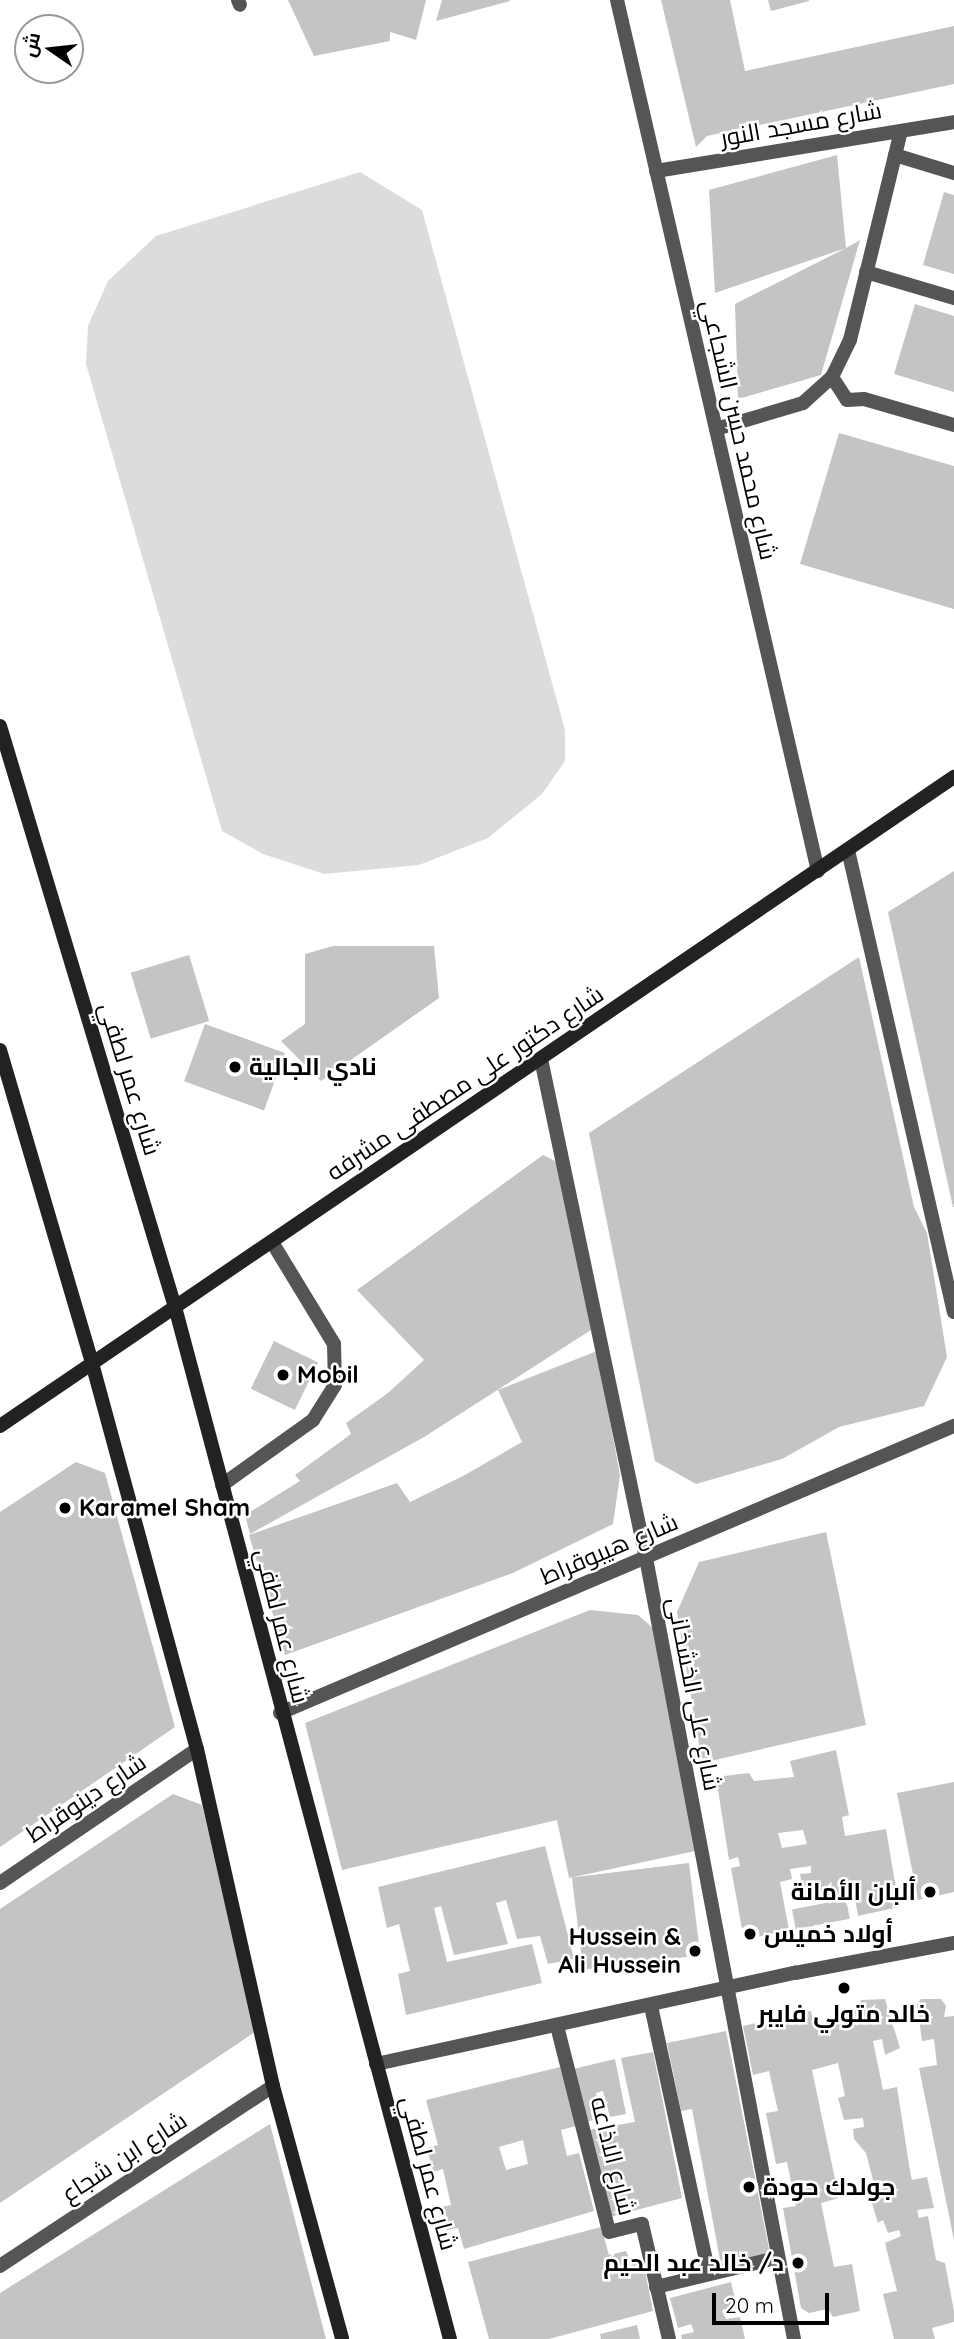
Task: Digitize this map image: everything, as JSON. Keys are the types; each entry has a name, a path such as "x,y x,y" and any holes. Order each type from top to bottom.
{"main road":[{"name":"شارع عمر لطفي","path":"0,726 176,1307 281,1713 450,2339"},
{"name":"شارع دكتور على مصطفى مشرفه","path":"0,1426 954,777"},
{"path":"0,1050 92,1363 197,1749 273,2086 342,2339"}],"street":[{"name":"شارع محمد حسن الشجاعي","path":"617,0 818,871"},
{"name":"شارع مسجد النور","path":"656,172 954,122"},
{"path":"716,429 803,403 832,377 849,340 901,131"},
{"path":"895,155 954,173"},
{"path":"866,272 954,298"},
{"path":"832,377 847,400 864,399 954,425"},
{"path":"848,850 954,1312"},
{"name":"شارع على الخشخانى","path":"541,1059 646,1558 794,2339"},
{"path":"222,1485 313,1420 335,1385 334,1344 272,1242"},
{"name":"شارع هيبوقراط","path":"281,1713 954,1426"},
{"name":"شارع دينوقراط","path":"0,1883 197,1749"},
{"path":"376,2064 651,2006 726,1987 954,1943"},
{"path":"651,2006 709,2274"},
{"name":"شارع الاذاعه","path":"557,2026 609,2232 642,2224 669,2339"},
{"name":"شارع ابن شجاع","path":"0,2266 273,2086"},
{"path":"656,2287 777,2258"}],"shaded area":[{"path":"360,172 422,210 565,730 565,761 542,794 488,838 419,865 324,874 263,854 222,831 86,364 88,326 108,281 156,236"}],"building":[{"path":"288,0 426,0 416,40 390,32 390,41 314,56"},
{"path":"442,0 510,0 510,1 436,21"},
{"path":"661,0 730,0 745,71 954,26 954,84 707,136 696,147"},
{"path":"768,0 809,0 809,1 771,11"},
{"path":"837,155 846,248 715,293 709,190"},
{"path":"944,192 954,195 954,274 923,265"},
{"path":"860,240 821,375 738,399 735,304"},
{"path":"915,304 954,316 954,392 894,374"},
{"path":"839,433 954,466 954,609 800,564"},
{"path":"954,871 954,1207 953,1207 888,912"},
{"path":"333,946 434,946 439,998 321,1081 281,1041 305,1024 305,954"},
{"path":"189,955 209,1021 151,1039 131,973"},
{"path":"859,957 914,1207 927,1233 947,1357 924,1406 839,1427 782,1459 696,1484 655,1461 589,1133"},
{"name":"نادي الجالية","path":"205,1024 285,1053 264,1110 184,1081"},
{"path":"543,1155 557,1162 591,1330 424,1437 250,1534 245,1515 300,1481 295,1475 351,1434 346,1423 388,1393 424,1360 357,1290"},
{"name":"Mobil","path":"274,1341 318,1362 295,1410 251,1389"},
{"path":"597,1351 620,1475 613,1524 513,1573 285,1655 249,1535 397,1483 410,1502 463,1476 522,1442 498,1390"},
{"path":"76,1462 105,1473 175,1727 0,1847 0,1512"},
{"path":"826,1532 866,1725 702,1763 677,1612 699,1562"},
{"path":"590,1610 638,1615 653,1628 695,1851 569,1878 557,1820 342,1870 305,1723"},
{"path":"836,1750 849,1815 842,1817 845,1836 886,1829 899,1907 858,1916 854,1892 805,1900 800,1874 811,1873 811,1866 790,1869 792,1879 780,1882 789,1930 744,1940 731,1868 740,1866 738,1857 729,1860 716,1777 749,1773 754,1781 794,1777 790,1761","holes":["803,1830 807,1844 782,1848 778,1833"]},
{"path":"954,1782 954,1892 918,1900 897,1793"},
{"path":"173,1794 202,1805 255,2032 0,2203 0,1909"},
{"path":"545,1846 574,1959 548,1964 540,1936 517,1939 506,1900 496,1903 508,1944 454,1955 441,1906 434,1908 447,1962 532,1944 542,1983 406,2015 398,1974 410,1971 399,1924 387,1928 378,1887"},
{"path":"689,1863 700,1955 583,1970 572,1877"},
{"path":"846,1899 850,1919 796,1929 792,1909"},
{"path":"885,1999 900,2048 885,2055 882,2039 873,2041 883,2090 897,2087 912,2180 927,2177 934,2208 917,2210 919,2218 928,2216 936,2260 945,2263 954,2311 954,2322 932,2328 935,2339 894,2339 883,2294 897,2291 885,2243 901,2236 899,2230 888,2233 883,2220 878,2223 868,2190 875,2188 866,2153 854,2139 853,2129 864,2127 863,2118 844,2120 838,2098 845,2096 838,2063 812,2070 839,2198 821,2203 834,2267 852,2264 860,2311 833,2317 828,2309 809,2313 801,2308 783,2208 796,2206 787,2162 776,2164 766,2113 778,2111 769,2071 753,2075 743,2026 811,2011 814,2026 854,2014 861,2000"},
{"path":"921,1999 941,1999 946,2006 944,2017 954,2016 954,2240 919,2068 937,2065 934,2039 922,2041 917,2004"},
{"path":"726,2031 770,2254 721,2265 692,2109 681,2111 667,2043"},
{"path":"653,2052 682,2198 610,2217 588,2130 635,2122 621,2058"},
{"path":"615,2059 626,2114 610,2117 603,2091 596,2093 601,2118 586,2122 573,2069"},
{"path":"560,2067 576,2126 561,2130 567,2156 579,2153 594,2211 464,2249 458,2228 447,2230 441,2207 451,2205 443,2169 433,2172 427,2148 438,2145 426,2100","holes":["523,2140 528,2164 506,2170 499,2147"]},
{"path":"270,2124 326,2339 0,2339 0,2293"},
{"path":"601,2227 609,2255 626,2251 632,2264 643,2261 653,2311 549,2339 489,2339 468,2262"},
{"path":"731,2282 737,2308 722,2311 726,2319 740,2317 745,2339 682,2339 681,2335 694,2332 691,2324 678,2328 670,2298"},
{"path":"637,2325 640,2339 601,2339 600,2334"}],"place":[{"name":"نادي الجالية","path":"235,1067"},
{"name":"Mobil","path":"283,1375"},
{"name":"Karamel Sham","path":"65,1508"},
{"name":"ألبان الأمانة","path":"930,1892"},
{"name":"أولاد خميس","path":"750,1934"},
{"name":"Hussein & Ali Hussein","path":"695,1951"},
{"name":"خالد متولي فايبر","path":"844,1988"},
{"name":"جولدك حودة","path":"749,2187"},
{"name":"د/ خالد عبد الحيم","path":"798,2263"}]}
